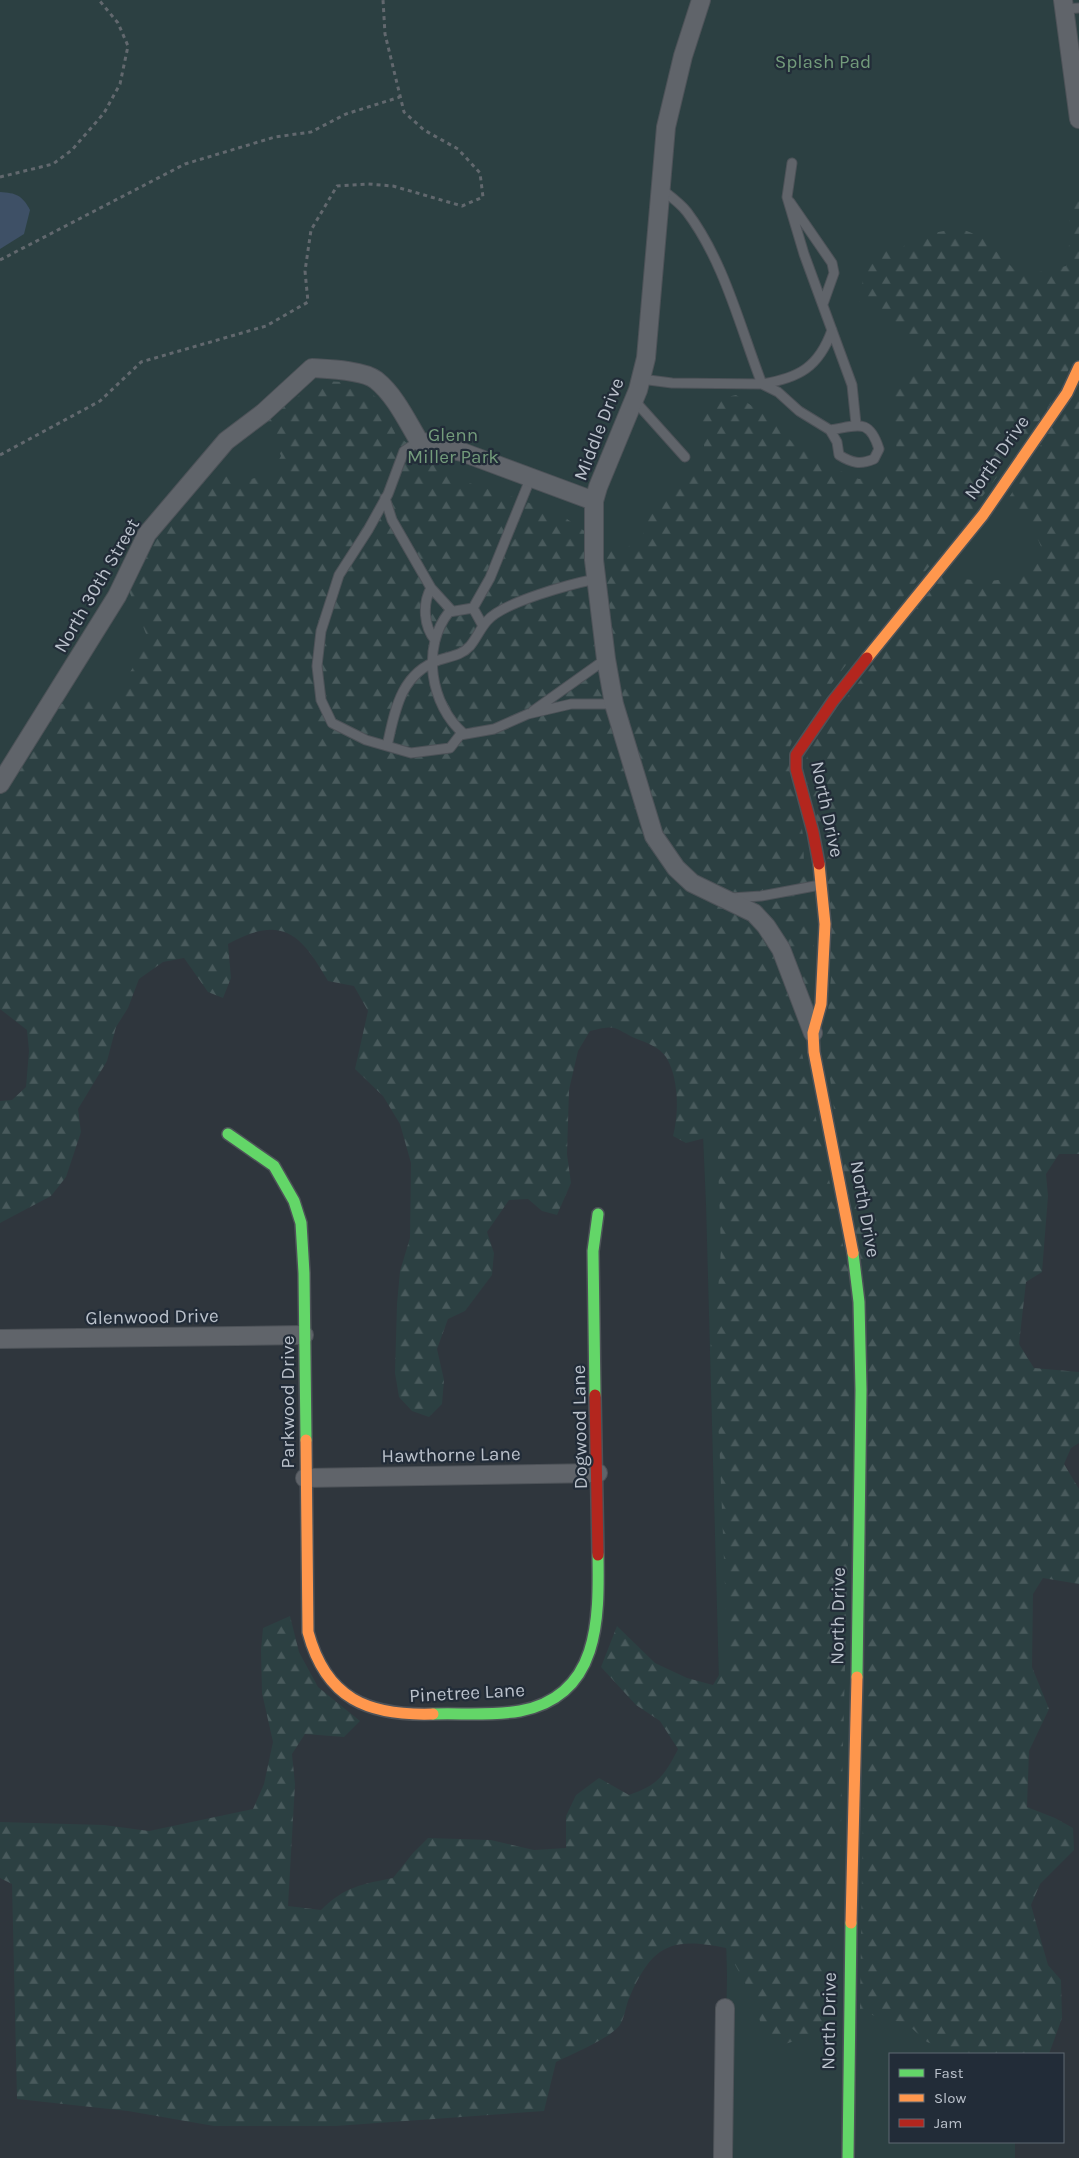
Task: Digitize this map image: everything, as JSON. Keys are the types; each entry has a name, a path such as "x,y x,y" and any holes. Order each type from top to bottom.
{"street":[{"name":"Middle Drive","path":"701,0 683,56 666,127 650,329 641,379 594,501 593,533 596,579 606,659 614,704 654,836 676,868 692,883 754,913 766,926 781,949 813,1033"},
{"path":"1068,6 1079,119"},
{"name":"North Drive","path":"848,2158 852,1804 859,1620 861,1390 859,1302 852,1245 814,1052 813,1033 821,1004 825,924 813,832 796,769 796,755 799,747 887,632 983,515 1067,393 1079,367"},
{"name":"North 30th Street","path":"0,784 117,596 147,534 226,441 263,413 312,368 340,369 375,379 398,405 419,441"},
{"path":"419,441 462,452 594,501"},
{"name":"Parkwood Drive","path":"228,1134 274,1166 294,1201 301,1223 304,1273 308,1632 311,1645 320,1664 340,1692"},
{"name":"Dogwood Lane","path":"596,1639 599,1605 598,1473 593,1251 598,1214"},
{"name":"Glenwood Drive","path":"0,1339 304,1335"},
{"name":"Hawthorne Lane","path":"305,1478 598,1473"},
{"name":"Pinetree Lane","path":"340,1692 370,1708 388,1713 451,1713 529,1709 552,1699 570,1685 580,1674 596,1639"},
{"path":"723,2158 725,2008"}],"lane":[{"path":"792,163 787,197 852,385 856,424"},
{"path":"661,190 686,210 707,245 726,288 762,384 778,392 799,412 830,430 837,442 840,455 850,462 863,464 874,459 880,449 875,437 867,427 856,424 830,430"},
{"path":"787,197 832,263 834,274 823,304"},
{"path":"641,379 672,383 762,384 798,375 822,354 832,330"},
{"path":"634,400 685,457"},
{"path":"419,441 404,451 385,498 340,575 321,631 317,666 321,700 332,723 366,740 411,753 450,748 460,735 494,730 528,714 606,659"},
{"path":"473,608 490,578 531,477"},
{"path":"385,498 392,520 431,588 452,611"},
{"path":"387,746 393,714 408,681 431,664 456,656 469,647 488,620 506,609 557,588 596,579"},
{"path":"431,588 427,596 426,623 429,633 435,640"},
{"path":"464,734 441,702 431,664 440,622 448,612 473,608"},
{"path":"473,608 483,626"},
{"path":"528,714 571,704 614,704"},
{"path":"724,898 761,896 821,885"}],"path":[{"path":"0,177 53,164 72,150 104,113 120,84 128,46 118,23 99,0"},
{"path":"0,455 100,401 141,362 266,326 308,302 305,271 311,230 337,186 368,184 394,186 462,206 483,197 480,173 458,149 424,130 404,112 385,34 383,0"},
{"path":"0,260 185,164 275,137 310,132 346,114 400,97"}],"green space":[{"name":"Glenn Miller Park","path":"0,0 1079,0 1079,884 1005,884 1014,2053 889,2053 889,2143 1015,2143 1015,2158 723,2158 727,1976 706,1205 692,883 0,903"},
{"path":"1069,200 1079,201 1079,335 1073,361 1047,410 934,561 863,643 798,727 789,749 803,835 804,864 812,910 814,955 812,986 797,1030 849,1273 849,1504 836,2028 769,2049 752,1996 726,1948 691,1944 678,1945 666,1948 647,1965 630,1996 622,2022 615,2030 590,2046 556,2062 544,2111 336,2126 214,2126 128,2111 17,2099 12,1884 0,1878 0,1822 104,1825 149,1831 253,1809 264,1784 273,1742 262,1693 261,1650 263,1628 290,1616 299,1652 318,1687 360,1721 344,1737 305,1734 292,1754 295,1784 288,1906 321,1910 329,1902 346,1891 372,1882 393,1878 428,1838 491,1840 534,1850 566,1848 566,1816 576,1795 599,1778 629,1795 654,1783 669,1766 678,1749 660,1721 636,1705 601,1667 617,1626 655,1663 687,1678 713,1685 728,1660 719,1436 710,1350 717,1304 721,1249 717,1135 686,1143 673,1136 677,1096 676,1085 666,1057 653,1046 615,1028 590,1031 578,1051 569,1090 567,1154 571,1183 557,1215 542,1211 528,1199 509,1200 487,1232 494,1253 492,1275 465,1311 448,1319 437,1349 444,1380 442,1404 429,1417 412,1411 399,1397 395,1373 400,1271 410,1238 411,1163 400,1124 383,1096 355,1069 368,1011 354,986 328,981 309,951 288,934 276,930 263,931 247,935 228,944 231,978 223,998 208,992 184,958 163,962 139,979 128,1008 116,1027 107,1061 78,1109 81,1132 66,1177 51,1196 0,1223 0,1101 12,1100 26,1087 29,1051 27,1030 0,1009 0,796 60,704 99,700 107,697 122,684 128,675 148,639 128,588 147,550 170,514 190,489 213,474 247,480 271,474 281,456 275,440 257,430 273,412 311,388 324,381 343,382 361,388 381,400 396,435 425,456 469,483 520,499 567,519 609,548 627,548 643,534 643,516 683,477 704,475 704,443 692,415 706,402 736,395 768,417 794,444 822,463 859,479 884,472 897,456 892,395 926,361 915,337 881,320 859,301 865,268 883,248 896,254 913,237 959,228 982,237 1021,276 1066,266 1070,238"},
{"path":"1079,382 1079,1154 1059,1154 1046,1174 1048,1196 1042,1272 1026,1282 1019,1344 1034,1368 1079,1372 1079,1443 1071,1448 1064,1464 1079,1489 1079,1584 1043,1578 1033,1594 1032,1667 1049,1709 1029,1751 1027,1807 1055,1818 1073,1828 1074,1850 1040,1884 1031,1905 1048,1965 1061,1980 1062,2018 1049,2053 973,2053 952,2051 927,2042 905,2022 883,2020 860,2009 867,1530 833,1098 825,1045 831,977 805,763 812,742 942,576 987,581 998,580 1019,574 1033,564 1042,549 1034,530 1007,501"}],"water":[{"path":"0,192 18,196 30,210 24,234 0,249"}],"traffic: fast":[{"path":"228,1134 274,1166 294,1201 301,1223 304,1273 306,1440"},
{"path":"595,1395 593,1251 598,1214"},
{"path":"853,1253 859,1302 861,1390 857,1677"},
{"path":"433,1714 488,1714 520,1711 546,1703 566,1689 580,1672 589,1651 595,1629 598,1555"},
{"path":"848,2158 851,1923"}],"traffic: slow":[{"path":"867,658 983,515 1067,393 1079,367"},
{"path":"819,864 825,924 821,1004 813,1033 814,1052 853,1253"},
{"path":"306,1440 308,1632 316,1655 326,1673 338,1688 353,1699 370,1707 389,1711 410,1714 433,1714"},
{"path":"851,1923 857,1677"}],"traffic: jam":[{"path":"819,864 813,832 796,769 796,755 833,701 867,658"},
{"path":"595,1395 598,1555"}],"park label":[{"name":"Splash Pad","path":"823,61"}]}
